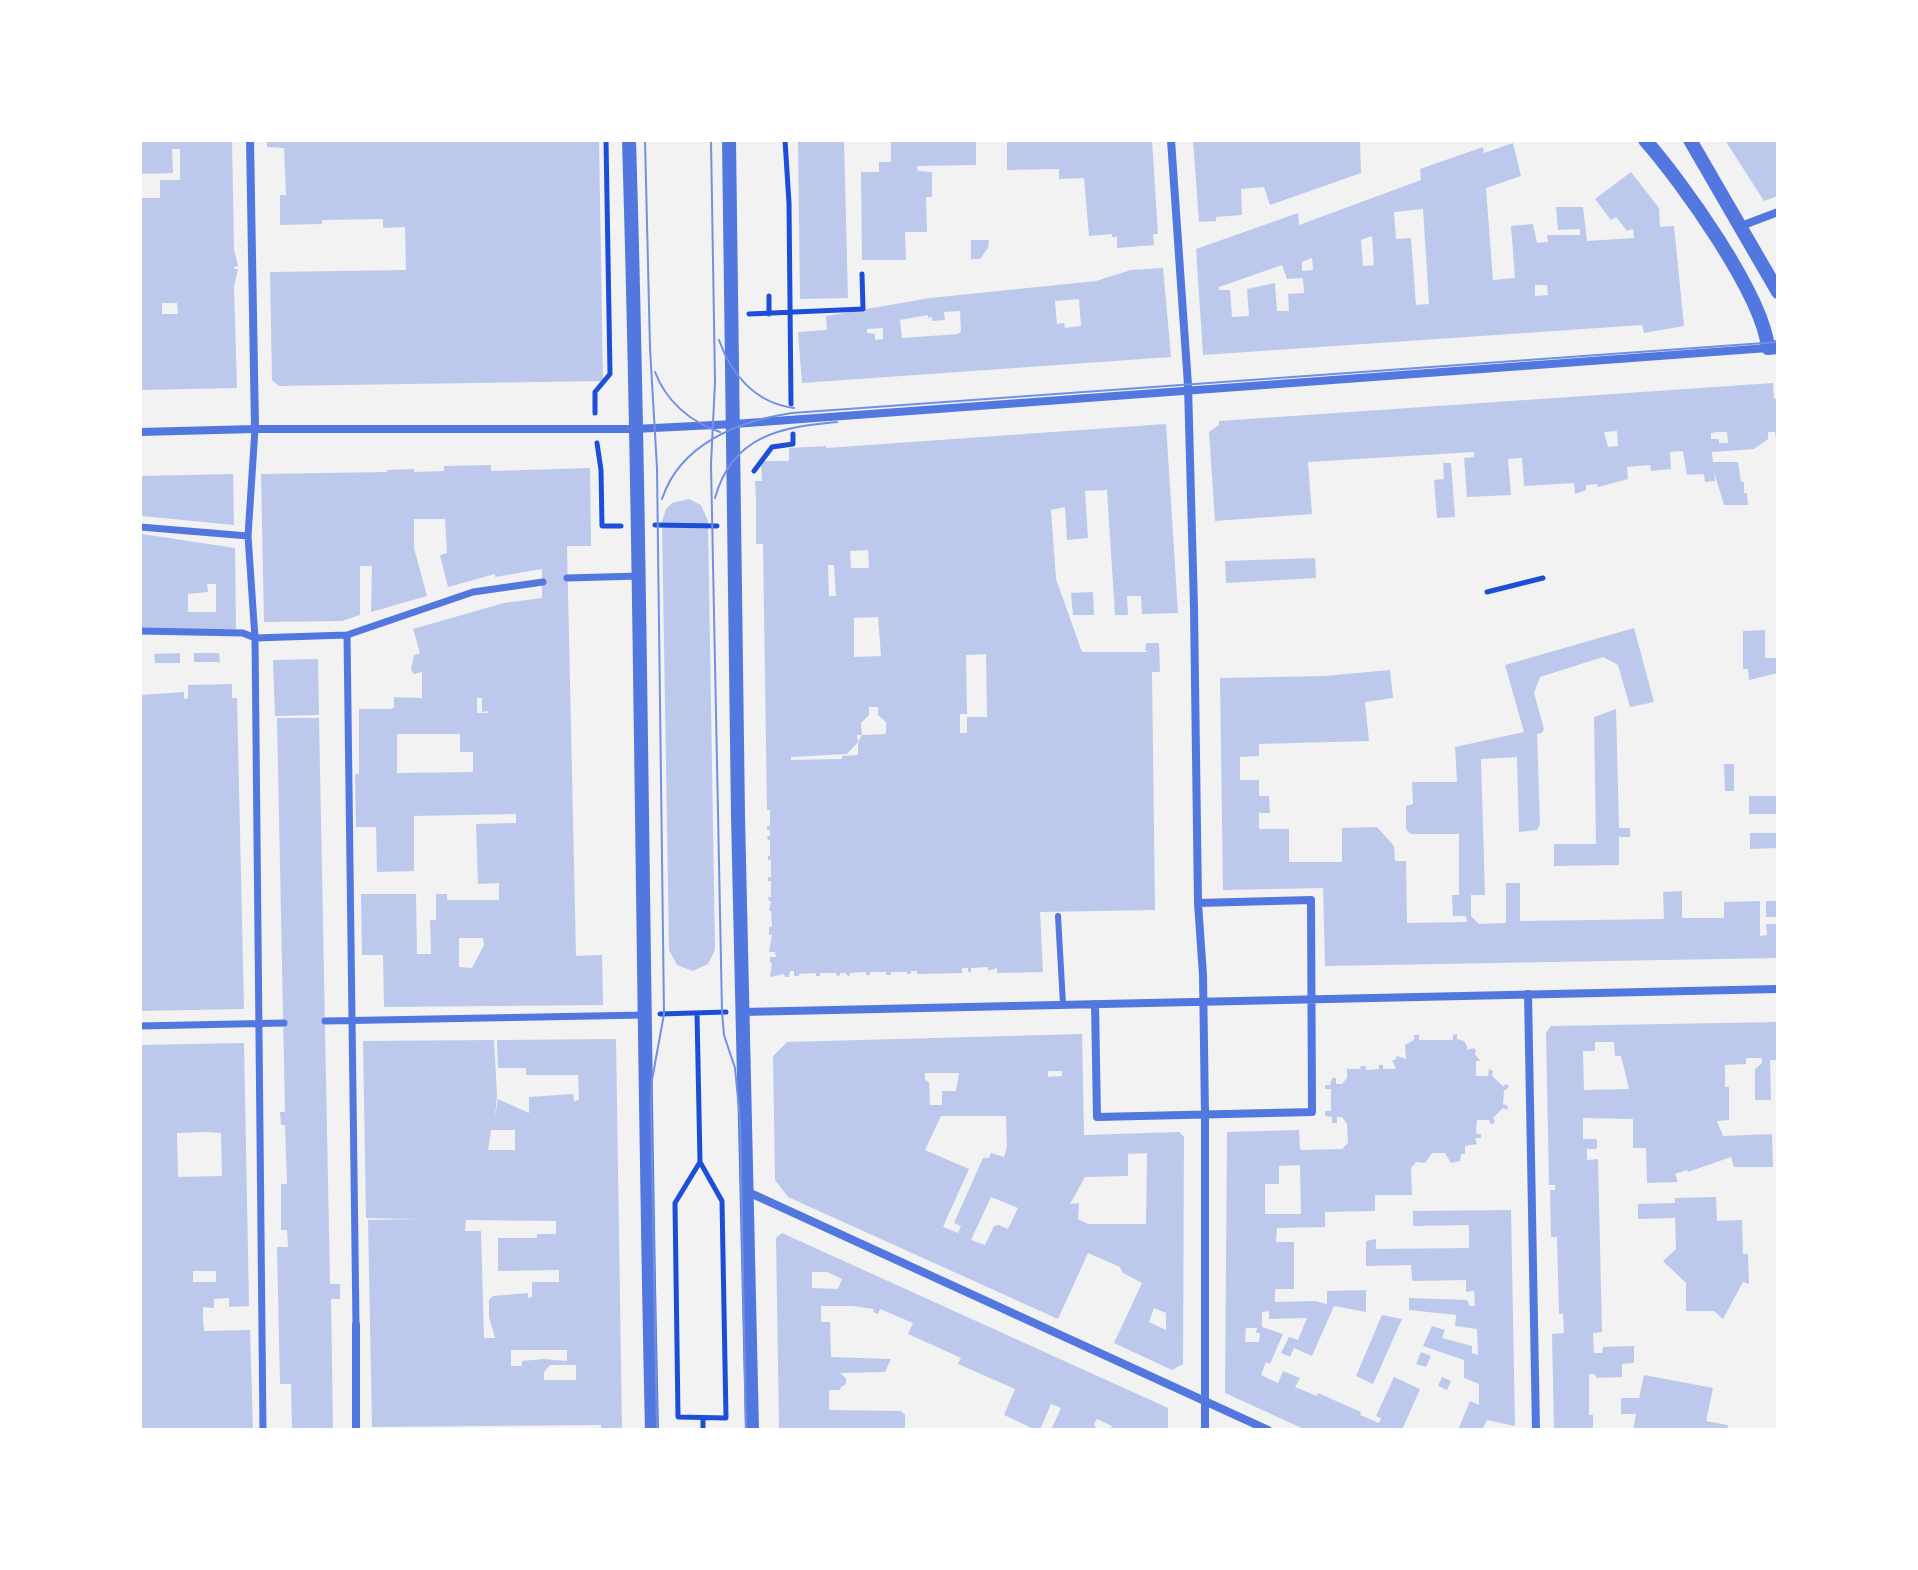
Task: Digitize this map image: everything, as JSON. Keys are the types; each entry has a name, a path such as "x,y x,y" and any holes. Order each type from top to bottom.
{"street":[{"path":"250,140 255,429 248,536 255,638 263,1430"},
{"path":"629,140 640,576 652,1430"},
{"path":"729,140 752,1430"},
{"path":"1171,140 1188,390 1198,903 1204,1002 1205,1430"},
{"path":"140,432 634,429 734,424 1773,348 1758,308 1701,214 1645,140"},
{"path":"1690,140 1778,292"},
{"path":"1741,226 1778,212"},
{"path":"140,527 248,536"},
{"path":"567,578 640,576"},
{"path":"140,631 243,633 255,638 347,635 473,592 543,582"},
{"path":"347,635 356,1430"},
{"path":"1095,1004 1097,1117 1312,1112 1311,900 1198,903"},
{"path":"743,1012 1778,989"},
{"path":"1528,994 1536,1430"},
{"path":"325,1021 645,1015"},
{"path":"140,1026 284,1023"},
{"path":"748,1192 1268,1430"}],"lane":[{"path":"1058,916 1063,1004"}],"path":[{"path":"606,140 610,374 595,392 594,429 601,470 602,526 735,525"},
{"path":"753,484 754,470 772,447 793,444 785,140"},
{"path":"732,315 863,309 862,274"},
{"path":"769,296 769,314"},
{"path":"1487,592 1543,578"},
{"path":"645,1015 743,1012"},
{"path":"697,1013 700,1162 722,1201 726,1418 678,1417 675,1203 700,1162"},
{"path":"703,1418 703,1430"}],"building":[{"path":"140,140 232,140 234,249 238,266 234,267 238,269 234,287 237,388 140,390 140,198 160,198 160,180 180,180 180,149 172,149 173,173 140,174","holes":["162,303 177,303 178,314 162,314"]},
{"path":"267,140 599,140 603,381 279,386 272,380 270,272 406,270 405,227 383,228 383,219 322,220 322,224 280,225 280,195 286,195 284,148 267,147"},
{"path":"798,140 844,140 848,298 800,299"},
{"path":"891,140 976,140 976,165 917,166 918,171 932,172 932,197 926,197 927,232 905,232 906,260 862,260 861,172 879,172 879,162 891,162"},
{"path":"1007,140 1152,140 1158,234 1153,234 1154,245 1117,248 1117,237 1112,237 1112,234 1089,236 1084,178 1059,179 1059,169 1007,170"},
{"path":"1193,140 1360,140 1361,173 1270,205 1264,187 1241,189 1242,215 1199,222"},
{"path":"1725,140 1775,140 1778,145 1778,196 1764,201"},
{"path":"1513,143 1521,176 1486,188 1493,280 1515,278 1511,226 1533,224 1537,243 1548,242 1547,235 1580,235 1580,229 1558,230 1556,207 1583,207 1587,241 1634,238 1633,229 1627,231 1616,217 1611,220 1595,199 1631,172 1659,208 1660,227 1674,226 1684,326 1644,333 1642,325 1203,355 1196,249 1298,213 1299,225 1421,180 1420,169 1483,147 1484,153","holes":["1423,209 1429,304 1416,305 1411,238 1396,239 1394,212","1372,236 1374,265 1363,266 1361,240","1312,258 1313,270 1302,271 1302,262","1282,265 1287,279 1303,278 1304,293 1288,294 1289,311 1277,311 1275,283 1247,289 1249,316 1232,317 1230,290 1219,290 1219,287","1535,285 1547,285 1548,295 1535,296"]},
{"path":"971,240 989,240 988,248 980,259 971,259"},
{"path":"1163,268 1171,357 802,383 798,332 827,330 826,316 930,298 1096,281 1131,270","holes":["1079,299 1081,326 1065,328 1064,323 1057,324 1055,301","960,311 961,331 958,334 902,338 900,320 928,315 932,321 945,320 944,312","883,328 883,339 875,340 875,334 867,333 867,329"]},
{"path":"1773,383 1774,399 1778,398 1778,438 1775,432 1768,432 1768,439 1754,449 1712,452 1713,462 1738,462 1748,505 1724,505 1714,472 1715,481 1705,482 1704,474 1687,475 1683,451 1670,452 1671,469 1651,471 1650,465 1627,467 1628,479 1598,487 1597,484 1586,485 1586,490 1575,494 1574,483 1524,486 1522,458 1508,459 1511,495 1467,497 1464,458 1474,457 1474,452 1308,462 1312,514 1215,521 1209,432 1219,425 1219,421","holes":["1617,431 1618,446 1608,447 1604,432","1727,432 1728,443 1711,439 1711,433"]},
{"path":"1166,424 1178,613 1142,614 1141,596 1127,596 1128,615 1115,615 1107,490 1085,491 1088,538 1067,540 1065,507 1051,510 1056,579 1082,652 1148,652 1145,650 1146,643 1159,643 1160,672 1152,672 1155,910 1040,912 1043,972 997,973 997,968 988,971 988,967 971,968 971,972 968,968 962,968 962,973 917,974 917,971 911,971 911,974 870,972 866,975 866,972 850,973 850,976 846,973 840,973 840,976 820,973 816,976 816,973 794,976 794,971 790,971 789,977 784,974 770,977 770,957 776,957 775,952 769,952 772,935 769,935 769,927 772,927 771,901 768,897 771,897 768,877 771,877 771,860 768,860 770,840 767,836 770,836 767,826 770,826 770,810 767,810 763,544 756,544 755,481 762,481 761,461 789,461 789,448","holes":["868,550 869,568 851,568 850,551","828,565 834,565 836,596 829,596","878,617 881,656 854,657 854,618","986,654 987,717 967,717 967,733 960,733 960,714 967,714 966,655","869,707 878,707 878,715 886,722 886,734 862,735 861,723 869,715","858,742 858,755 842,756 842,759 791,760 791,757 847,754"]},
{"path":"1443,463 1451,463 1455,517 1437,518 1434,480 1444,479"},
{"path":"491,465 491,471 590,468 591,546 567,546 576,956 602,955 603,1005 384,1007 383,955 362,955 361,894 416,894 417,954 431,954 430,920 436,920 436,894 447,894 447,900 499,900 499,883 478,884 476,824 516,823 516,814 414,816 414,871 377,872 376,827 356,827 359,709 391,709 394,707 394,697 422,698 422,672 414,674 411,670 414,655 420,653 413,629 504,603 542,598 542,569 495,577 495,574 448,587 440,555 447,553 445,519 414,519 414,548 427,596 371,612 372,566 360,566 360,615 342,621 264,622 261,474 414,469 414,472 444,471 444,466","holes":["477,698 482,698 482,712 488,713 477,713","397,734 460,734 460,752 473,752 473,772 397,773","459,938 483,938 484,945 472,968 459,967"]},
{"path":"233,474 234,525 142,516 141,476"},
{"path":"689,499 701,505 708,521 715,950 708,964 693,971 677,965 669,950 662,521 672,503"},
{"path":"142,534 235,548 236,629 140,630","holes":["207,584 216,584 216,612 188,612 188,594 208,592"]},
{"path":"1315,558 1316,578 1226,583 1225,561"},
{"path":"1093,592 1094,615 1073,615 1071,593"},
{"path":"1634,628 1654,702 1630,707 1618,665 1603,657 1540,677 1534,693 1544,729 1537,734 1540,824 1537,830 1519,832 1517,757 1481,759 1485,895 1471,895 1471,916 1479,924 1506,923 1506,883 1520,883 1520,921 1664,919 1663,892 1682,891 1682,918 1724,918 1724,902 1760,901 1760,936 1767,935 1766,924 1778,924 1778,958 1325,966 1323,888 1223,890 1220,678 1324,676 1390,670 1393,698 1365,702 1369,741 1259,744 1259,756 1240,757 1240,780 1259,780 1259,796 1269,796 1270,813 1259,813 1259,829 1289,829 1289,862 1342,862 1342,828 1377,827 1394,846 1395,861 1406,861 1407,923 1467,922 1466,916 1453,916 1452,895 1459,895 1459,834 1411,834 1406,829 1406,806 1413,804 1412,782 1457,782 1455,747 1524,732 1505,665"},
{"path":"1765,630 1765,658 1778,658 1778,673 1749,680 1748,669 1743,669 1743,631"},
{"path":"180,653 180,663 155,663 154,654"},
{"path":"194,653 219,653 220,662 194,662"},
{"path":"318,659 319,715 275,716 273,660"},
{"path":"232,684 232,698 237,698 244,1009 140,1011 140,695 184,692 184,699 188,698 188,685"},
{"path":"1616,709 1619,828 1630,828 1630,837 1619,837 1619,865 1554,866 1554,844 1596,844 1594,717"},
{"path":"277,718 319,718 330,1284 340,1284 340,1299 331,1299 333,1430 292,1430 291,1384 280,1384 277,1247 288,1247 287,1230 281,1230 281,1184 287,1184 285,1125 281,1125 280,1112 285,1112"},
{"path":"1724,764 1734,764 1734,791 1725,791"},
{"path":"1749,796 1778,796 1778,814 1749,814"},
{"path":"1750,833 1778,833 1778,848 1750,849"},
{"path":"1766,901 1778,901 1778,917 1766,917"},
{"path":"1778,1022 1778,1060 1770,1060 1771,1100 1755,1100 1755,1069 1762,1063 1762,1058 1746,1058 1746,1064 1725,1065 1729,1120 1717,1121 1723,1136 1772,1134 1773,1167 1734,1167 1731,1157 1675,1174 1678,1182 1647,1183 1646,1148 1633,1148 1633,1119 1583,1118 1583,1139 1597,1139 1597,1149 1587,1149 1587,1160 1598,1159 1602,1332 1593,1333 1594,1353 1602,1353 1603,1347 1634,1346 1634,1363 1622,1364 1622,1377 1597,1378 1589,1374 1589,1415 1593,1415 1593,1430 1554,1430 1552,1334 1564,1333 1563,1314 1559,1314 1557,1237 1551,1237 1550,1190 1555,1190 1555,1185 1549,1185 1546,1033 1551,1026","holes":["1595,1042 1614,1042 1615,1056 1621,1056 1629,1089 1584,1090 1583,1051 1595,1051"]},
{"path":"1082,1034 1084,1135 1179,1132 1184,1137 1183,1364 1172,1370 1114,1343 1142,1283 1123,1273 1120,1267 1088,1253 1058,1319 788,1197 775,1180 773,1056 787,1042","holes":["1048,1071 1062,1071 1062,1076 1048,1077","925,1073 959,1073 956,1091 942,1091 942,1105 930,1105 929,1082 925,1080","941,1116 1006,1116 1007,1147 1004,1157 991,1153 989,1158 983,1158 954,1223 961,1226 958,1233 943,1227 969,1169 925,1150","1147,1153 1146,1224 1088,1224 1078,1219 1079,1203 1070,1204 1085,1177 1128,1176 1128,1154","991,1197 1018,1208 1008,1229 994,1226 985,1245 971,1240","1154,1308 1166,1313 1166,1330 1149,1322"]},
{"path":"1457,1034 1457,1039 1464,1041 1467,1050 1474,1048 1476,1051 1480,1061 1476,1061 1476,1076 1488,1076 1489,1069 1503,1086 1507,1084 1509,1087 1504,1091 1503,1104 1508,1106 1507,1110 1503,1108 1493,1118 1495,1122 1491,1125 1489,1120 1477,1120 1476,1134 1481,1134 1481,1138 1475,1138 1477,1144 1465,1146 1465,1154 1461,1154 1460,1161 1451,1163 1445,1153 1432,1153 1425,1163 1416,1162 1411,1168 1412,1195 1375,1195 1375,1211 1325,1212 1325,1227 1277,1228 1276,1242 1294,1242 1294,1289 1275,1289 1275,1302 1315,1301 1327,1304 1327,1291 1366,1290 1366,1312 1334,1306 1312,1356 1294,1348 1290,1357 1281,1353 1289,1337 1298,1340 1307,1318 1269,1319 1269,1311 1262,1312 1262,1327 1283,1334 1270,1364 1266,1362 1261,1375 1278,1383 1283,1371 1300,1378 1295,1387 1317,1396 1318,1393 1379,1423 1381,1418 1376,1416 1394,1377 1420,1389 1402,1430 1306,1430 1225,1393 1227,1132 1299,1130 1302,1150 1342,1149 1348,1143 1347,1124 1342,1117 1337,1117 1337,1123 1332,1123 1332,1117 1325,1116 1325,1111 1331,1111 1331,1089 1325,1089 1325,1085 1330,1085 1332,1078 1336,1078 1336,1084 1342,1084 1347,1078 1347,1069 1366,1066 1366,1070 1379,1069 1379,1065 1383,1065 1383,1069 1396,1069 1392,1060 1397,1056 1406,1059 1405,1045 1414,1040 1414,1035 1419,1035 1419,1040 1453,1040 1453,1035","holes":["1300,1165 1301,1214 1265,1214 1265,1184 1279,1184 1279,1166","1246,1328 1257,1328 1259,1342 1245,1342"]},
{"path":"616,1039 622,1430 601,1430 601,1425 372,1427 368,1220 418,1219 366,1218 363,1041 494,1040 495,1117 498,1099 529,1113 529,1097 573,1094 574,1101 579,1100 578,1075 526,1075 526,1068 498,1068 497,1040","holes":["491,1130 515,1130 515,1150 488,1150","466,1220 556,1221 556,1234 537,1234 537,1238 498,1238 498,1271 559,1270 559,1282 532,1282 532,1297 528,1298 528,1293 493,1296 489,1300 489,1317 495,1338 484,1338 481,1231 465,1231","511,1350 567,1350 567,1361 543,1359 522,1361 522,1366 511,1366","550,1365 576,1365 576,1380 544,1380 544,1372"]},
{"path":"244,1043 249,1306 229,1307 229,1298 214,1299 214,1308 203,1307 203,1319 204,1331 250,1330 253,1430 140,1430 140,1045","holes":["177,1133 221,1133 222,1176 178,1177","193,1271 216,1271 216,1282 193,1282"]},
{"path":"1716,1197 1717,1221 1742,1220 1743,1254 1748,1254 1749,1284 1743,1282 1723,1319 1714,1311 1686,1311 1686,1283 1663,1261 1676,1249 1675,1218 1638,1219 1638,1204 1675,1203 1675,1198"},
{"path":"1511,1210 1515,1426 1487,1420 1482,1430 1458,1430 1470,1401 1479,1405 1479,1384 1464,1378 1464,1360 1423,1346 1432,1326 1445,1330 1442,1338 1472,1346 1472,1353 1478,1355 1477,1329 1455,1326 1456,1315 1409,1310 1409,1298 1467,1300 1470,1306 1475,1306 1474,1291 1466,1292 1466,1280 1414,1281 1411,1265 1366,1266 1366,1241 1376,1239 1376,1249 1469,1248 1469,1225 1413,1226 1413,1211"},
{"path":"782,1233 1168,1408 1168,1430 1110,1430 1112,1426 1097,1419 1094,1424 1097,1430 1051,1430 1061,1408 1051,1404 1040,1430 1036,1430 1004,1415 1015,1389 958,1364 961,1358 908,1334 913,1323 880,1309 878,1314 873,1312 874,1309 821,1306 821,1322 830,1322 831,1357 891,1359 885,1372 840,1373 846,1378 846,1384 840,1390 829,1390 829,1410 901,1411 905,1415 905,1428 773,1430 779,1427 776,1238","holes":["812,1272 827,1272 842,1279 838,1289 812,1288"]},
{"path":"1382,1315 1402,1319 1373,1384 1356,1376"},
{"path":"1421,1352 1431,1356 1426,1367 1416,1364"},
{"path":"1644,1375 1713,1388 1706,1421 1728,1425 1727,1430 1633,1430 1636,1414 1621,1414 1621,1398 1639,1398"},
{"path":"1442,1377 1451,1381 1447,1390 1438,1386"}],"tram line":[{"path":"645,140 650,348 657,468 664,1014 652,1080 651,1105 657,1430"},
{"path":"711,140 715,382 711,464 722,1012 724,1035 735,1068 740,1120 746,1430"},
{"path":"719,340 730,364 746,385 768,400 794,408"},
{"path":"662,499 682,463 714,438 751,422 792,413 1778,342"},
{"path":"655,372 680,409 720,432"},
{"path":"715,498 723,477 746,448 778,432 837,422"}]}
